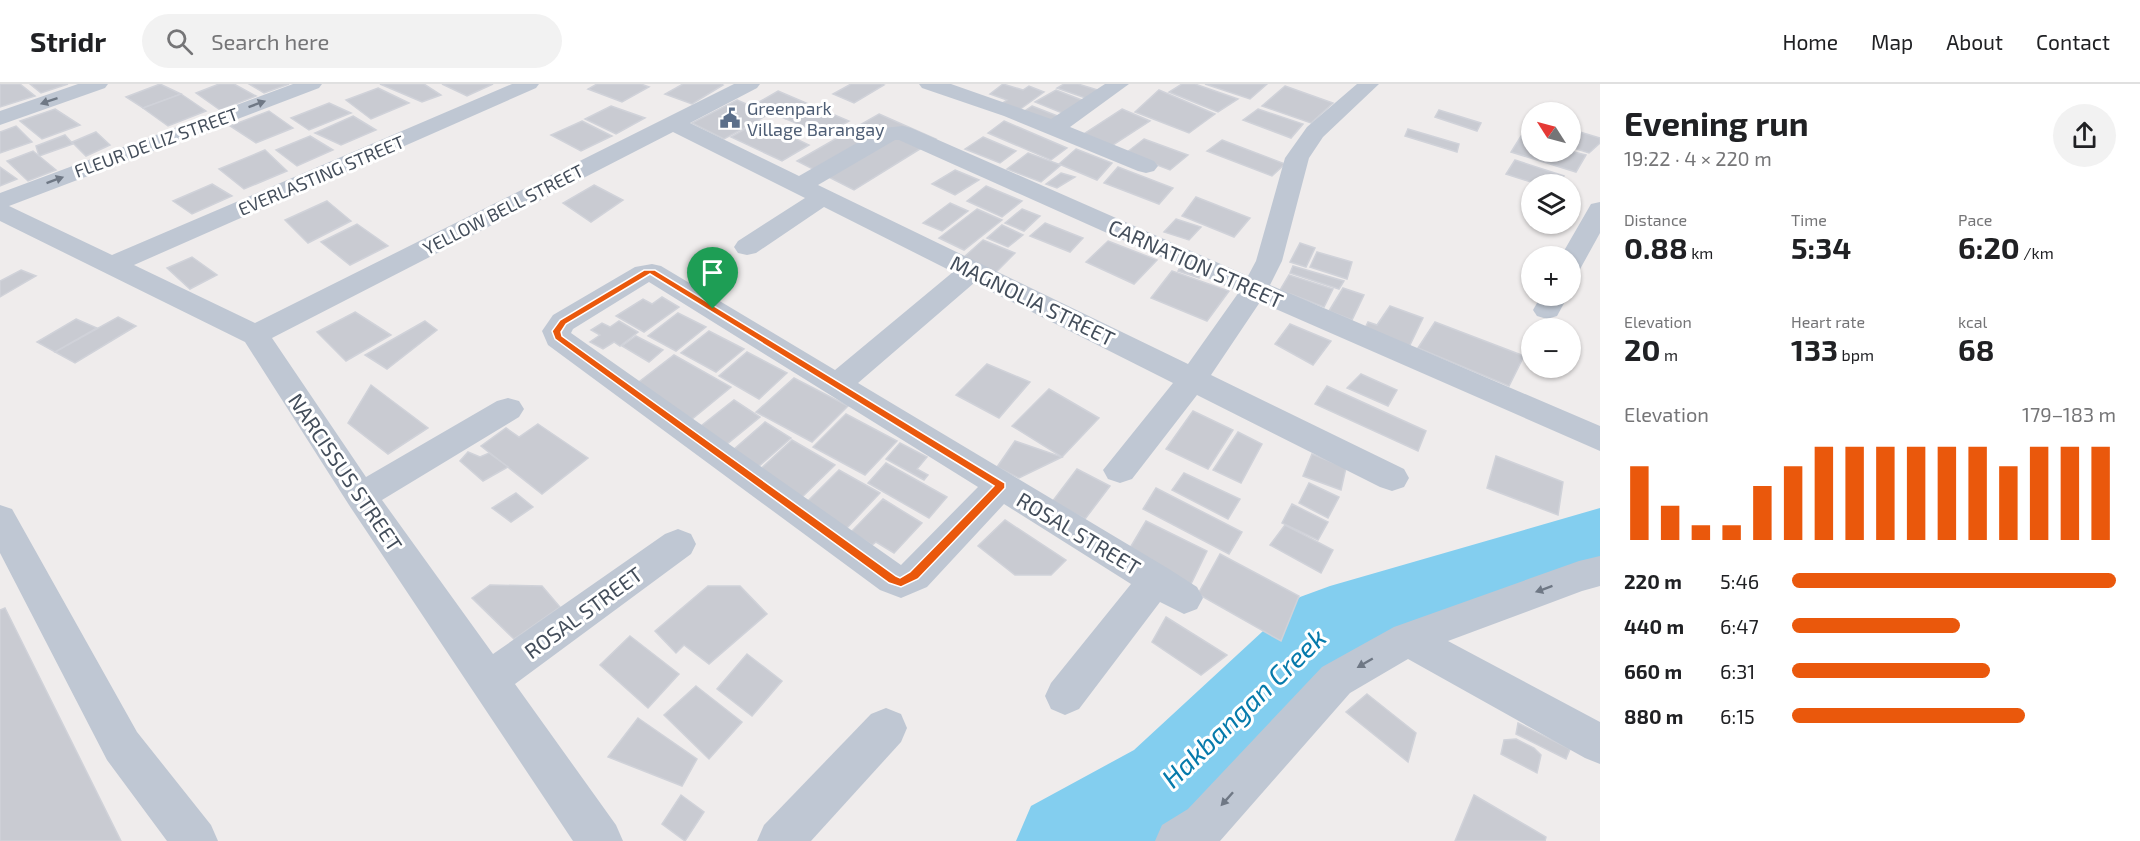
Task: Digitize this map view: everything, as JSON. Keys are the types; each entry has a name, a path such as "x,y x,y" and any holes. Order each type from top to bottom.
{"street":[{"path":"0,118 98,84"},
{"name":"FLEUR DE LIZ STREET","path":"0,201 312,84"},
{"name":"EVERLASTING STREET","path":"112,265 529,84"},
{"name":"YELLOW BELL STREET","path":"255,335 750,84"},
{"path":"929,84 959,92 1146,166"},
{"path":"1053,128 1119,84"},
{"path":"1120,470 1193,379 1255,290 1269,261 1297,158 1315,132 1369,84"},
{"name":"MAGNOLIA STREET","path":"673,123 1392,478"},
{"name":"CARNATION STREET","path":"798,186 891,133 903,133 1255,290 1600,439"},
{"path":"747,247 824,197"},
{"path":"1580,246 1600,209"},
{"path":"0,211 255,335"},
{"path":"836,385 972,270"},
{"name":"ROSAL STREET","path":"1001,485 908,580 901,582 884,574 558,338 556,331 563,322 644,273 652,272 1001,485 1170,589 1065,696"},
{"name":"NARCISSUS STREET","path":"255,335 361,496 600,841"},
{"path":"361,496 508,409"},
{"path":"0,519 122,746 195,841"},
{"name":"ROSAL STREET","path":"489,680 678,544"},
{"path":"1178,841 1204,825 1336,680 1408,639 1579,576 1600,571"},
{"path":"1408,639 1600,744"},
{"path":"780,841 886,728"}],"building":[{"path":"0,84 20,84 35,96 0,107"},
{"path":"30,84 68,84 41,93"},
{"path":"160,84 181,94 143,108 126,97"},
{"path":"219,84 234,84 256,96 220,110 196,93"},
{"path":"249,84 289,84 264,93"},
{"path":"380,84 424,84 441,95 422,102"},
{"path":"442,84 493,84 467,96"},
{"path":"597,84 641,84 649,87 622,102 588,89"},
{"path":"683,84 723,85 692,104 665,94"},
{"path":"851,84 884,85 854,103 833,94"},
{"path":"1003,84 1023,90 1029,86 1044,92 1019,110 1001,104 1007,100 990,94"},
{"path":"1064,84 1078,84 1098,90 1088,99 1057,88"},
{"path":"1182,84 1195,84 1238,99 1218,112 1169,92"},
{"path":"1205,84 1267,84 1250,99"},
{"path":"1285,86 1333,103 1311,123 1262,106"},
{"path":"378,88 409,103 371,119 346,100"},
{"path":"1056,90 1087,102 1067,115 1035,102"},
{"path":"1159,90 1215,114 1189,133 1135,112"},
{"path":"778,91 811,105 786,119 754,105"},
{"path":"181,94 206,111 168,126 143,108"},
{"path":"737,100 769,114 724,139 692,123"},
{"path":"329,103 351,113 309,130 291,118"},
{"path":"811,105 849,121 824,135 786,119"},
{"path":"611,106 645,118 616,134 585,119"},
{"path":"1032,106 1060,117 1051,123 1023,112"},
{"path":"55,109 80,125 42,139 20,121"},
{"path":"1122,109 1150,121 1110,147 1082,135"},
{"path":"1258,109 1303,124 1291,138 1243,120"},
{"path":"1439,110 1481,123 1477,131 1435,117"},
{"path":"269,111 293,128 256,143 230,126"},
{"path":"879,114 936,139 854,190 797,161"},
{"path":"353,116 376,130 341,145 315,133"},
{"path":"582,121 612,136 581,151 551,135"},
{"path":"759,121 809,145 782,161 731,137"},
{"path":"1004,121 1067,148 1051,160 988,133"},
{"path":"16,126 32,142 0,153 0,132"},
{"path":"1408,129 1459,144 1457,152 1405,136"},
{"path":"96,132 110,145 86,156 72,142"},
{"path":"1581,132 1600,138 1600,143 1589,153 1581,150"},
{"path":"65,135 73,144 39,156 36,146"},
{"path":"310,136 333,150 297,166 276,150"},
{"path":"1521,136 1521,155 1511,152"},
{"path":"983,137 1016,151 1000,163 965,149"},
{"path":"1144,139 1188,155 1170,170 1126,153"},
{"path":"1222,140 1285,164 1272,176 1207,151"},
{"path":"1076,149 1112,163 1097,180 1059,164"},
{"path":"265,150 287,171 244,189 219,169"},
{"path":"33,151 56,170 28,181 7,161"},
{"path":"1028,153 1061,165 1041,182 1007,169"},
{"path":"1581,154 1586,155 1576,172 1544,162 1581,162"},
{"path":"1515,160 1558,174 1521,174 1521,179 1506,174"},
{"path":"0,167 17,179 0,186"},
{"path":"1118,167 1173,188 1159,204 1104,183"},
{"path":"955,170 979,180 955,195 932,184"},
{"path":"1061,173 1075,177 1057,188 1046,184"},
{"path":"212,184 232,196 192,214 173,201"},
{"path":"594,185 623,200 591,222 563,203"},
{"path":"986,186 1022,201 1002,217 967,201"},
{"path":"1196,197 1250,218 1234,237 1182,216"},
{"path":"327,201 351,221 308,243 285,220"},
{"path":"950,203 968,211 942,231 923,223"},
{"path":"977,209 1002,220 964,250 939,238"},
{"path":"1022,209 1040,216 1024,231 1005,223"},
{"path":"1176,219 1201,227 1189,240 1164,232"},
{"path":"1045,223 1083,238 1070,252 1030,236"},
{"path":"357,224 388,246 350,265 321,242"},
{"path":"1002,225 1023,235 1008,247 987,238"},
{"path":"983,240 1015,253 995,273 963,258"},
{"path":"1108,241 1157,260 1134,284 1086,262"},
{"path":"1300,243 1315,248 1306,267 1290,262"},
{"path":"1317,252 1352,262 1347,279 1310,267"},
{"path":"192,257 217,275 190,289 167,268"},
{"path":"1181,266 1199,273 1199,278 1178,271"},
{"path":"1293,266 1344,281 1339,289 1290,273"},
{"path":"21,270 36,276 0,297 0,281"},
{"path":"1172,271 1229,291 1207,321 1151,298"},
{"path":"1289,275 1333,289 1324,307 1280,290"},
{"path":"1343,288 1364,295 1352,320 1329,311"},
{"path":"662,297 679,307 644,332 616,316 643,299 652,304"},
{"path":"1390,306 1423,318 1409,347 1364,330 1368,322 1377,325"},
{"path":"355,312 391,335 346,361 317,332"},
{"path":"678,313 706,327 676,351 648,336"},
{"path":"118,317 136,326 75,363 55,352"},
{"path":"76,319 97,328 55,352 37,342"},
{"path":"425,321 437,330 387,369 365,355"},
{"path":"619,321 638,332 620,346 614,342 603,349 590,342 600,335 591,330 602,323 610,327"},
{"path":"1435,322 1521,355 1521,362 1509,386 1418,348"},
{"path":"1290,324 1331,341 1313,365 1275,344"},
{"path":"709,331 744,349 716,372 681,353"},
{"path":"636,336 663,350 649,362 622,346"},
{"path":"747,352 787,373 759,399 719,376"},
{"path":"674,355 731,387 692,419 635,385"},
{"path":"987,364 1030,382 999,418 956,395"},
{"path":"1361,374 1397,390 1388,406 1347,388"},
{"path":"794,378 848,406 812,442 756,412"},
{"path":"371,385 428,428 388,454 348,423"},
{"path":"1327,386 1426,431 1418,451 1315,404"},
{"path":"1049,389 1099,418 1062,457 1012,426"},
{"path":"734,400 760,417 727,444 701,426"},
{"path":"1193,411 1233,430 1208,469 1166,449"},
{"path":"846,414 897,441 865,475 813,447"},
{"path":"765,422 791,438 758,467 732,451"},
{"path":"538,424 588,458 542,494 481,446 506,428 519,437"},
{"path":"1238,432 1262,444 1241,483 1213,470"},
{"path":"792,440 835,465 798,501 755,474"},
{"path":"1015,441 1062,457 1019,478 997,467"},
{"path":"900,443 927,457 917,469 928,475 924,480 886,459"},
{"path":"468,452 480,457 489,453 508,467 483,481 460,461"},
{"path":"1312,454 1346,468 1341,490 1303,476"},
{"path":"1496,456 1563,482 1558,515 1487,488"},
{"path":"886,463 947,497 929,518 868,483"},
{"path":"1077,469 1110,486 1085,519 1052,502"},
{"path":"839,470 880,493 844,531 804,505"},
{"path":"1184,473 1240,499 1228,519 1172,490"},
{"path":"1309,483 1339,497 1328,518 1299,503"},
{"path":"1156,488 1242,532 1229,554 1143,509"},
{"path":"516,493 533,507 511,522 492,508"},
{"path":"883,499 922,523 894,553 876,542 872,545 851,532"},
{"path":"1292,504 1328,522 1318,540 1282,523"},
{"path":"1005,520 1066,560 1051,575 1015,575 978,546"},
{"path":"1146,521 1207,551 1191,584 1127,553"},
{"path":"1285,525 1333,550 1321,573 1270,545"},
{"path":"1220,554 1299,596 1281,641 1198,594"},
{"path":"490,585 542,586 560,607 514,639 472,598"},
{"path":"708,586 740,586 767,614 709,664 684,645 676,653 655,631"},
{"path":"5,608 121,841 0,841 0,610"},
{"path":"1166,617 1227,655 1201,675 1152,642"},
{"path":"630,636 679,674 648,708 600,665"},
{"path":"747,654 782,681 752,716 717,689"},
{"path":"696,686 742,722 709,759 664,715"},
{"path":"1367,694 1416,733 1408,762 1346,712"},
{"path":"638,718 697,759 682,786 608,757"},
{"path":"1518,723 1570,749 1566,759 1516,734"},
{"path":"1516,739 1534,748 1541,755 1537,773 1501,754 1504,740"},
{"path":"681,795 704,812 685,841 662,824"},
{"path":"1474,795 1546,837 1545,841 1455,841"}],"waterway":[{"name":"Hakbangan Creek","path":"1066,841 1168,783 1330,623 1600,540"}],"place":[{"name":"Greenpark Village Barangay","path":"730,118"}],"route":[{"path":"647,272 652,272 713,309 1001,485 914,576 901,582 892,579 563,342 558,338 556,331 563,322 647,272"}]}
